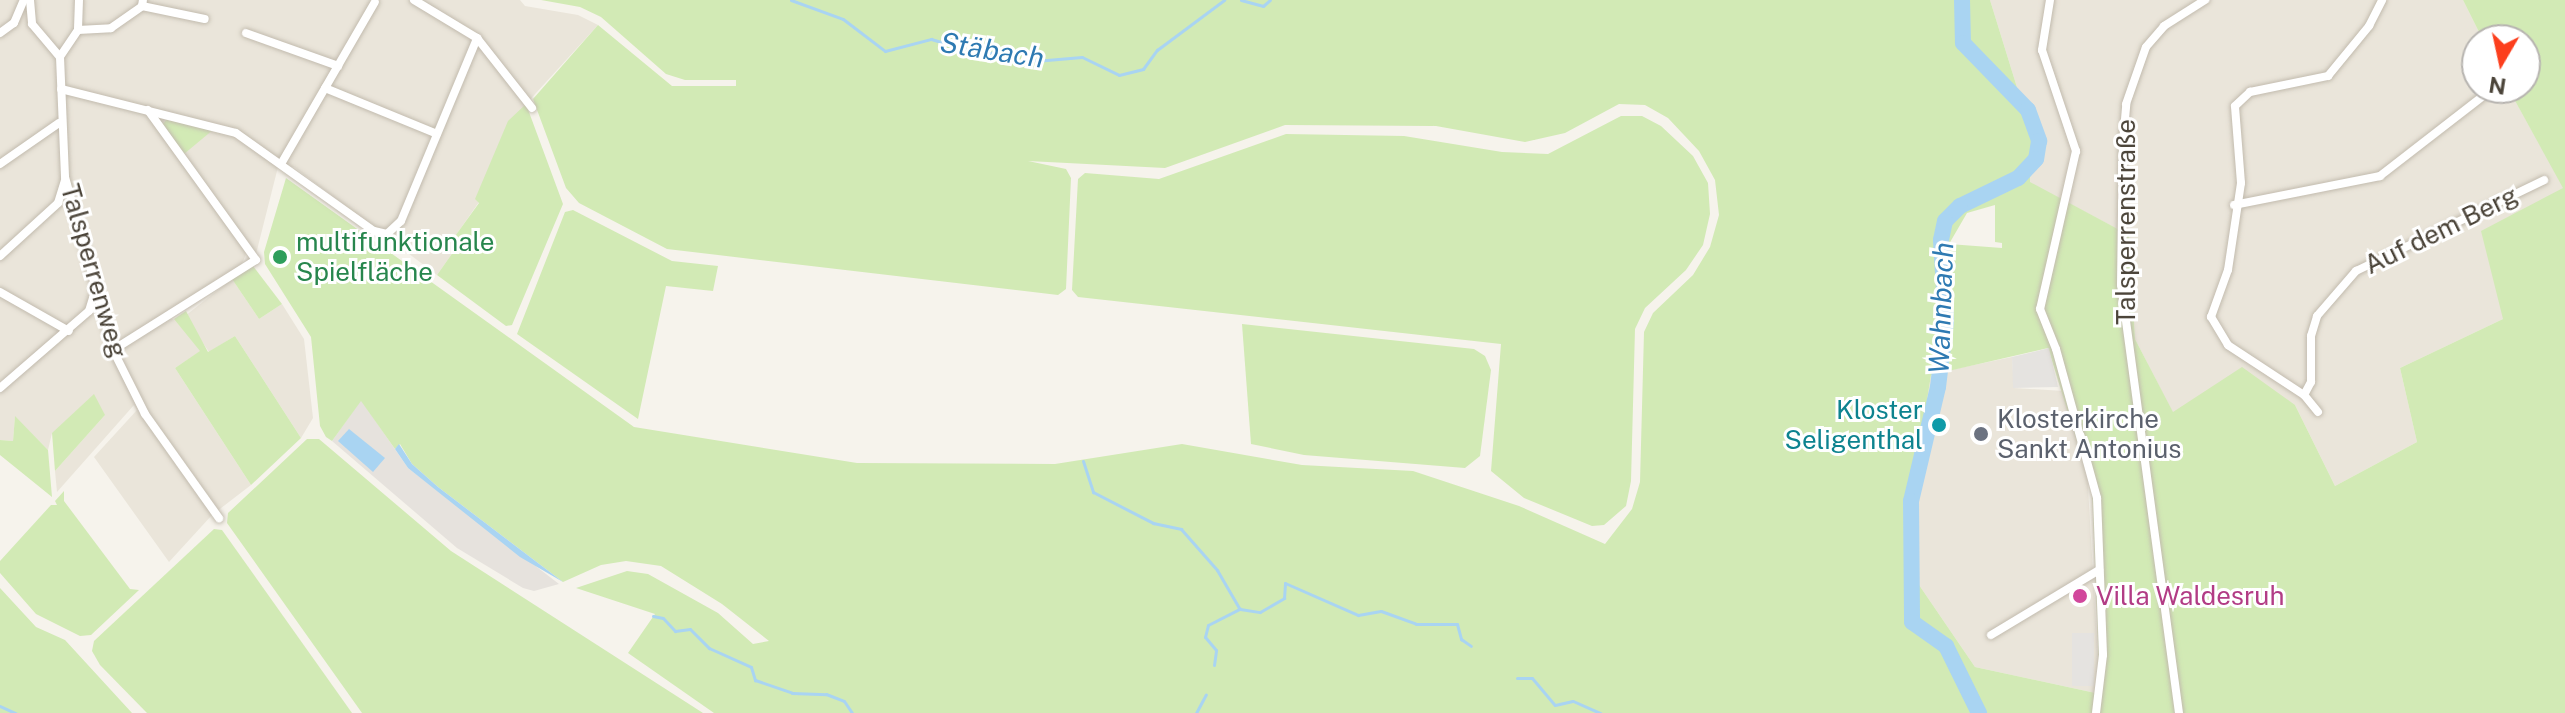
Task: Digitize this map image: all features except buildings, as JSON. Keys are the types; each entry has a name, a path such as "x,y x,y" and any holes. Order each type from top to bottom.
{"street":[{"path":"0,33 14,23 24,0"},
{"path":"30,0 32,24 60,57 78,30 79,0"},
{"path":"414,0 477,38 532,108"},
{"path":"2050,0 2042,50 2076,151 2040,309 2091,472 2103,655 2096,713"},
{"name":"Talsperrenstraße","path":"2179,713 2123,312 2123,142 2126,104 2146,47 2164,26 2205,0"},
{"path":"2318,412 2304,395 2216,332 2213,302 2228,270 2234,205 2242,165 2235,118 2241,96 2328,76 2369,26 2382,0"},
{"path":"281,164 375,2"},
{"path":"78,30 111,28 143,3 205,19"},
{"path":"246,33 338,66"},
{"path":"61,89 236,133 374,231 387,234 401,221 477,38"},
{"name":"Talsperrenweg","path":"60,57 59,123 65,177 113,350 145,414 219,518"},
{"path":"325,88 437,134"},
{"path":"2234,205 2380,176 2473,104"},
{"path":"113,350 256,260 148,110"},
{"path":"0,164 59,123"},
{"path":"0,256 58,203 65,177"},
{"name":"Auf dem Berg","path":"2304,395 2311,382 2308,351 2317,316 2356,271 2544,180"},
{"path":"0,388 89,311 96,288"},
{"path":"0,292 69,331"},
{"path":"1991,635 2099,570"}],"shaded area":[{"path":"0,0 520,0 525,6 578,15 598,25 526,104 479,202 451,242 456,248 437,275 294,167 278,167 256,254 247,251 242,264 164,318 180,320 201,351 175,368 251,485 212,515 169,562 94,457 137,410 134,405 57,492 55,471 105,415 52,433 48,450 15,417 13,441 0,440"},
{"path":"1990,0 2463,0 2475,24 2461,24 2461,104 2517,104 2564,188 2503,319 2400,368 2417,442 2335,486 2295,405 2173,413 2135,339 2129,235 2030,183 2032,136"},
{"path":"232,279 259,319 282,304 304,339 313,418 301,438 235,336 209,352 185,316"},
{"path":"2049,348 2058,387 2013,388 2012,357"},
{"path":"2012,357 2014,388 2064,391 2087,470 2100,694 1975,667 1917,582 1910,507 1931,374"},
{"path":"361,400 408,468 559,584 534,591 523,588 457,548 332,441"},
{"path":"2072,633 2094,633 2094,686 2072,686"}],"green space":[{"path":"541,0 1990,0 2032,136 2030,182 2129,235 2135,339 2173,412 2242,367 2295,405 2335,486 2417,442 2400,368 2503,319 2481,231 2563,188 2517,104 2541,104 2541,24 2475,24 2463,0 2565,0 2565,713 714,713 628,653 655,614 576,588 627,571 648,574 718,613 753,644 769,641 722,604 661,566 626,561 601,565 563,582 438,487 412,464 400,444 395,449 361,401 332,441 326,437 320,426 311,337 265,264 264,252 286,178 634,427 857,463 1055,464 1182,444 1302,465 1413,471 1519,506 1605,544 1632,509 1640,482 1644,332 1653,313 1693,275 1710,247 1719,215 1715,180 1699,151 1668,118 1645,105 1619,104 1565,133 1525,142 1436,126 1285,125 1165,168 1028,161 1066,169 1071,178 1066,289 1058,295 667,249 579,203 566,188 533,99 598,25 672,86 736,86 736,80 685,80 666,74 601,17 580,7","holes":["1995,205 1995,242 2002,243 2002,248 1949,244 1967,213","2048,348 2092,490 2100,694 1975,667 1917,582 1910,507 1931,375"]},
{"path":"526,104 563,204 512,325 506,326 437,275 456,248 450,243 479,203 475,199 508,121"},
{"path":"1621,116 1642,116 1661,126 1693,156 1708,183 1710,214 1703,245 1686,270 1645,308 1635,329 1631,481 1626,506 1604,525 1592,526 1524,498 1491,471 1501,344 1078,297 1072,290 1078,179 1085,173 1159,179 1286,134 1404,136 1502,152 1548,154"},
{"path":"167,119 214,129 184,154 162,125"},
{"path":"573,210 672,261 718,266 713,291 666,286 638,419 517,334 565,212"},
{"path":"253,266 282,304 259,319 232,279"},
{"path":"186,311 208,352 235,336 301,438 251,485 175,368 200,351 174,319"},
{"path":"1242,324 1474,349 1485,356 1491,370 1480,456 1465,468 1304,455 1251,444"},
{"path":"94,394 105,415 55,471 52,433"},
{"path":"15,416 48,450 52,497 0,455 0,440 13,441"},
{"path":"307,439 319,439 451,551 703,713 362,713 227,523 228,513"},
{"path":"64,491 64,501 130,589 139,590 91,635 80,636 36,614 0,573 0,561 51,505 57,505 55,501"},
{"path":"214,529 222,530 352,713 147,713 100,665 92,651 94,641"},
{"path":"0,588 36,627 65,640 132,713 0,713"}],"water":[{"path":"349,429 385,458 373,472 338,441"},
{"path":"399,444 412,464 438,487 563,582 520,557 408,468 395,449"}],"waterway":[{"name":"Stäbach","path":"791,0 843,19 885,51 931,39 978,53 1032,52 1035,61 1082,57 1119,75 1143,69 1157,50 1224,0"},
{"name":"Stäbach","path":"1241,0 1263,6 1270,0"},
{"name":"Wahnbach","path":"1962,0 1963,43 2028,110 2039,141 2036,159 2018,178 1960,206 1945,221 1941,240 1946,321 1938,387 1911,501 1912,622 1946,646 1979,713"},
{"path":"1083,461 1093,492 1153,523 1181,529 1217,570 1239,608"},
{"path":"1214,665 1216,650 1205,637 1208,625 1240,609 1260,612 1284,598 1285,583 1358,615 1381,611 1416,624 1457,624 1461,639 1471,646"},
{"path":"653,616 663,618 675,631 690,629 709,648 751,667 755,680 792,693 826,694 844,701 852,713"},
{"path":"1517,678 1532,678 1555,705 1573,701 1600,713"},
{"path":"1196,713 1206,694"},
{"path":"0,706 15,713"}],"place":[{"name":"multifunktionale Spielfläche","path":"280,257"},
{"name":"Kloster Seligenthal","path":"1939,425"},
{"name":"Klosterkirche Sankt Antonius","path":"1981,434"},
{"name":"Villa Waldesruh","path":"2080,596"}]}
